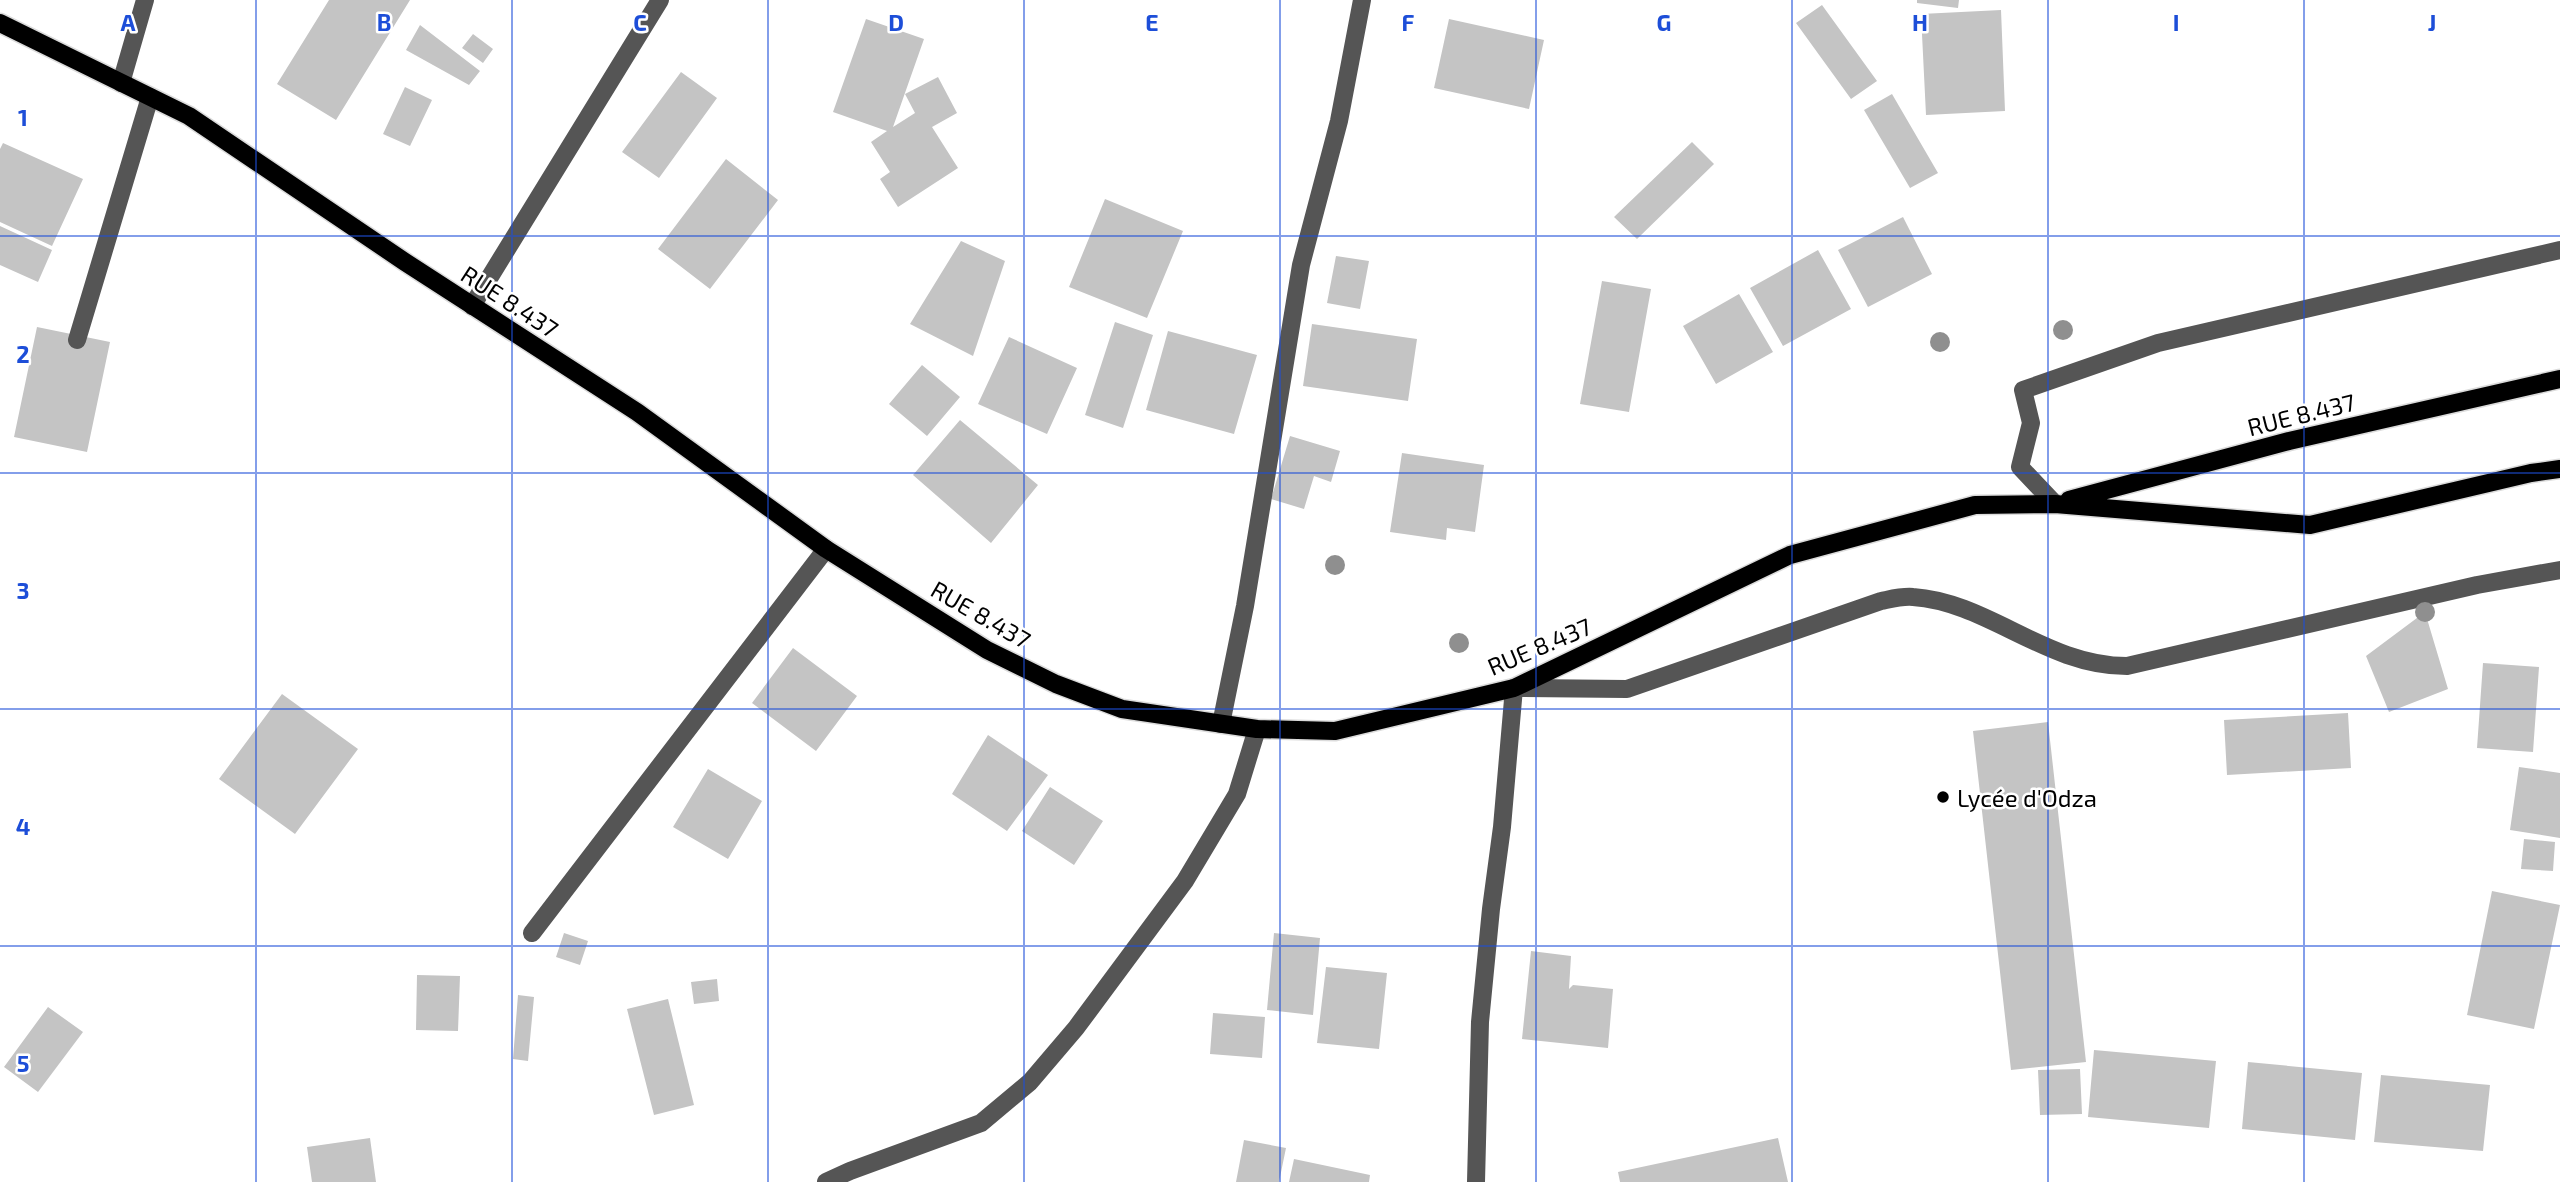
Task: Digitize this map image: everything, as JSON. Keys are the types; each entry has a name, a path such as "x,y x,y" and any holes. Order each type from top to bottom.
{"main road":[{"name":"RUE 8.437","path":"0,23 189,116 472,306 637,412 826,549 987,650 1056,684 1122,709 1257,729 1335,731 1514,688 1790,555 1975,505 2055,504 2310,525 2531,473 2560,469"},
{"name":"RUE 8.437","path":"2055,504 2289,441 2560,379"}],"street":[{"path":"121,82 145,0"},
{"path":"472,306 660,0"},
{"path":"1221,724 1245,606 1301,265 1339,121 1362,0"},
{"path":"77,340 150,97"},
{"path":"2055,504 2020,467 2031,423 2023,390 2158,343 2560,250"},
{"path":"532,933 826,549"},
{"path":"1476,1182 1480,1022 1504,813 1514,688 1627,690 1881,601 1910,597 1942,601 2068,657 2102,666 2126,666 2464,588 2560,570"},
{"path":"826,1182 981,1123 1030,1082 1076,1028 1185,881 1237,794 1257,729"}],"building":[{"path":"329,0 410,0 336,120 277,84"},
{"path":"1917,0 1959,0 1958,8 1917,3"},
{"path":"1822,5 1877,81 1851,99 1796,23"},
{"path":"2001,10 2005,111 1926,115 1921,14"},
{"path":"866,19 924,39 893,127 915,113 905,94 938,77 957,113 932,127 958,168 898,207 880,179 890,172 871,142 887,131 833,112"},
{"path":"1449,19 1544,40 1529,109 1434,88"},
{"path":"420,25 480,71 469,85 406,50"},
{"path":"473,34 493,49 483,63 462,48"},
{"path":"681,72 717,98 659,178 622,152"},
{"path":"405,87 432,100 410,146 383,134"},
{"path":"1892,94 1938,173 1910,188 1864,110"},
{"path":"1692,142 1714,164 1637,239 1614,217"},
{"path":"3,143 83,179 52,246 0,222 0,149"},
{"path":"726,159 778,200 710,289 658,249"},
{"path":"1105,199 1183,231 1147,318 1069,287"},
{"path":"1903,217 1932,274 1868,307 1838,250"},
{"path":"0,226 52,250 38,282 0,265"},
{"path":"961,241 1005,261 973,356 910,324"},
{"path":"1818,250 1851,309 1783,346 1750,288"},
{"path":"1336,256 1369,261 1360,309 1327,303"},
{"path":"1602,281 1651,289 1629,412 1580,404"},
{"path":"1739,294 1773,352 1716,384 1683,326"},
{"path":"1115,322 1153,335 1123,428 1085,415"},
{"path":"1312,324 1417,339 1408,401 1303,386"},
{"path":"37,327 110,342 87,452 14,437"},
{"path":"1168,331 1257,355 1234,434 1146,410"},
{"path":"1009,337 1077,368 1047,434 978,404"},
{"path":"922,365 960,397 927,436 889,404"},
{"path":"960,420 1038,485 991,543 913,475"},
{"path":"1290,436 1340,451 1331,482 1314,476 1304,509 1271,499"},
{"path":"1402,453 1484,465 1475,532 1447,528 1446,540 1390,532"},
{"path":"2425,612 2448,689 2389,712 2366,656"},
{"path":"793,648 857,696 816,751 752,703"},
{"path":"2483,663 2539,667 2533,752 2477,748"},
{"path":"282,694 358,749 295,834 219,779"},
{"path":"2348,713 2351,768 2227,775 2224,720"},
{"path":"2048,722 2086,1062 2011,1070 1973,731"},
{"path":"988,735 1048,775 1007,831 952,794"},
{"path":"2519,767 2560,773 2560,838 2510,830"},
{"path":"708,769 762,801 728,859 673,827"},
{"path":"1050,787 1103,821 1074,865 1022,831"},
{"path":"2524,839 2555,842 2553,871 2521,869"},
{"path":"2492,891 2560,905 2534,1029 2467,1015"},
{"path":"564,933 588,941 580,965 556,957"},
{"path":"1274,933 1320,938 1313,1015 1267,1010"},
{"path":"1531,951 1571,956 1569,989 1573,985 1613,989 1608,1048 1522,1039"},
{"path":"1326,967 1387,973 1379,1049 1317,1043"},
{"path":"417,975 460,976 458,1031 416,1030"},
{"path":"717,979 719,1001 694,1004 691,982"},
{"path":"518,995 534,997 528,1061 513,1059"},
{"path":"668,999 694,1105 654,1115 627,1009"},
{"path":"48,1007 83,1032 38,1092 4,1067"},
{"path":"1213,1013 1265,1017 1262,1058 1210,1054"},
{"path":"2094,1050 2216,1061 2209,1128 2088,1117"},
{"path":"2248,1062 2362,1073 2355,1140 2242,1129"},
{"path":"2080,1069 2082,1114 2040,1115 2038,1070"},
{"path":"2381,1075 2490,1085 2483,1151 2374,1142"},
{"path":"370,1138 376,1182 312,1182 307,1147"},
{"path":"1778,1138 1788,1182 1620,1182 1618,1172"},
{"path":"1244,1140 1286,1148 1279,1182 1236,1182"},
{"path":"1294,1159 1370,1175 1369,1182 1289,1182"}],"place":[{"name":"Lycée d'Odza","path":"1943,797"}]}
